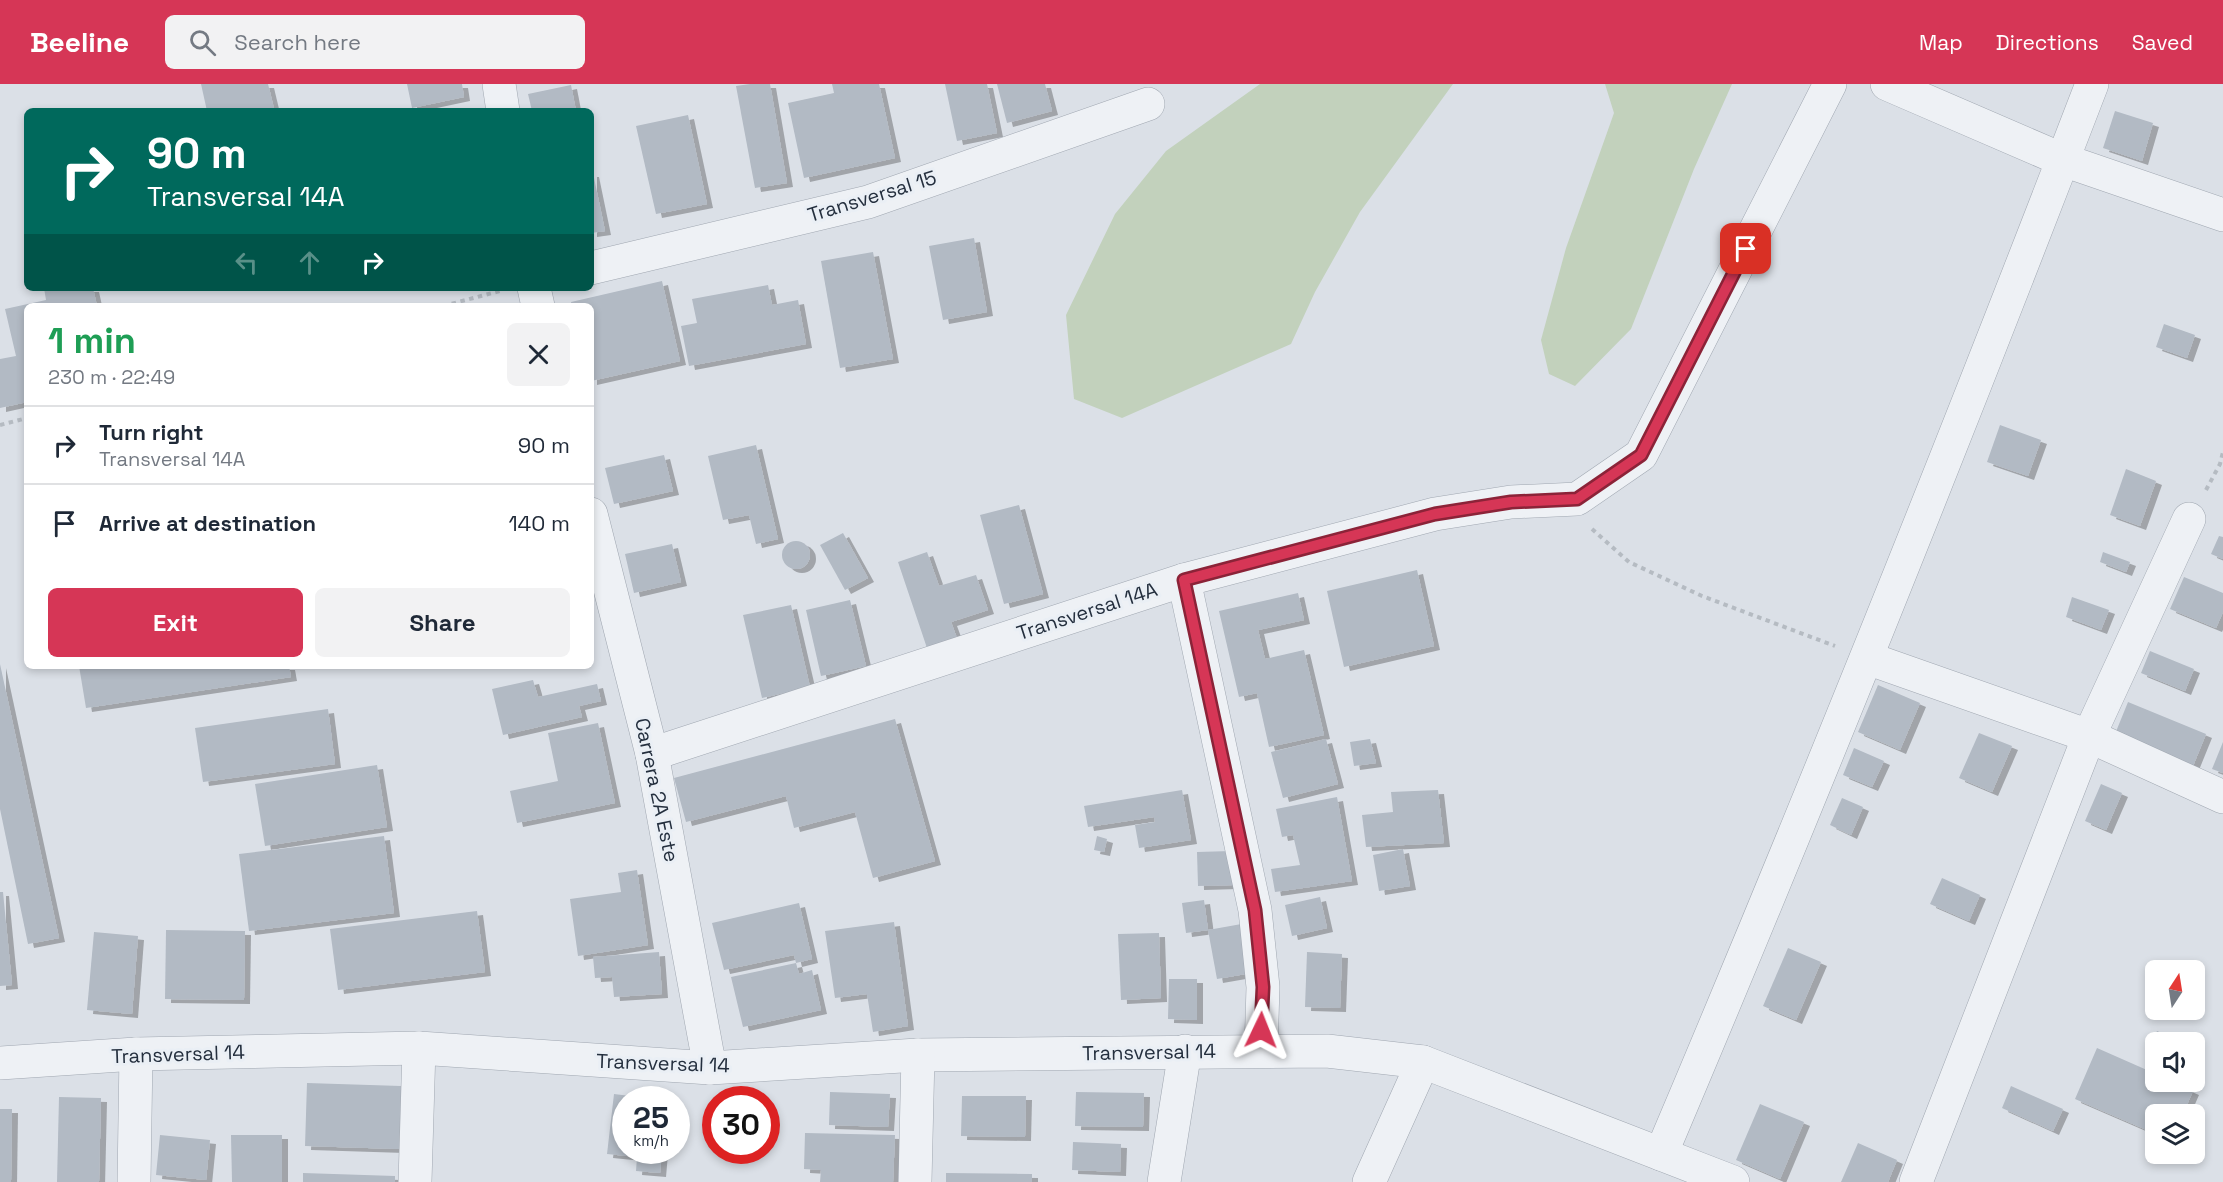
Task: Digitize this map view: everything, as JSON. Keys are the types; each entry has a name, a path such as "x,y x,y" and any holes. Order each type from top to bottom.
{"street":[{"path":"498,84 502,108"},
{"path":"1577,499 1641,455 1830,84"},
{"path":"1887,84 2063,160 2223,215"},
{"path":"1661,1154 1867,658 2092,84"},
{"name":"Transversal 15","path":"594,267 868,202 1148,104"},
{"name":"Transversal 14A","path":"652,754 1184,580 1435,514 1511,502 1577,499"},
{"path":"1916,1182 2089,736 2189,519"},
{"name":"Carrera 2A Este","path":"594,526 652,754 710,1068"},
{"path":"1184,580 1255,910 1263,987 1261,1051"},
{"path":"1867,658 2089,736 2223,797"},
{"path":"415,1182 418,1048"},
{"name":"Transversal 14","path":"0,1064 136,1054 418,1048 710,1068 918,1055 1327,1051 1423,1062 1733,1182"},
{"path":"1164,1182 1185,1051"},
{"path":"134,1182 136,1054"},
{"path":"915,1182 918,1055"},
{"path":"1370,1182 1423,1062"}],"path":[{"path":"454,303 499,291"},
{"path":"0,425 24,419"},
{"path":"2189,519 2220,464 2223,452"},
{"path":"1577,499 1591,528 1629,562 1702,596 1867,658"}],"green space":[{"path":"1260,84 1453,84 1360,212 1315,292 1291,344 1122,418 1074,399 1066,315 1115,214 1166,151"},
{"path":"1605,84 1732,84 1694,169 1631,329 1575,386 1549,374 1541,340 1566,248 1614,113"}],"building":[{"path":"201,84 268,84 274,108 206,108"},
{"path":"407,84 462,84 464,97 412,108"},
{"path":"770,84 787,183 755,188 736,86"},
{"path":"832,84 879,84 895,158 804,178 788,103 834,93"},
{"path":"945,84 987,84 997,133 957,141"},
{"path":"997,84 1045,84 1052,111 1007,123"},
{"path":"571,85 575,108 531,108 528,94"},
{"path":"2115,111 2153,123 2142,161 2103,148"},
{"path":"688,115 707,204 656,214 636,126"},
{"path":"594,178 605,231 594,233"},
{"path":"974,238 987,312 943,320 929,246"},
{"path":"873,252 893,359 840,368 821,261"},
{"path":"662,281 680,361 594,380 594,303 571,302"},
{"path":"768,285 772,305 798,300 806,344 689,366 681,326 697,323 692,299"},
{"path":"44,291 94,291 96,303 32,303 46,300"},
{"path":"24,305 24,403 0,408 0,359 16,356 5,309"},
{"path":"2164,324 2195,335 2187,358 2156,347"},
{"path":"2000,425 2041,440 2028,476 1987,462"},
{"path":"756,445 778,539 756,544 749,515 723,520 708,456"},
{"path":"664,455 673,491 614,504 605,468"},
{"path":"2126,469 2156,481 2140,526 2110,515"},
{"path":"1019,505 1043,594 1004,604 980,515"},
{"path":"843,533 868,578 845,590 820,545"},
{"path":"2219,536 2223,537 2223,559 2211,554"},
{"path":"796,541 806,545 810,555 806,565 796,569 786,565 782,555 786,545"},
{"path":"672,544 681,582 634,593 625,554"},
{"path":"927,552 939,586 976,575 988,610 951,622 958,641 928,651 898,562"},
{"path":"2103,552 2130,562 2126,572 2100,562"},
{"path":"1417,570 1434,646 1344,667 1327,591"},
{"path":"2184,577 2223,593 2223,612 2216,628 2170,609"},
{"path":"1298,593 1304,620 1258,630 1265,659 1304,650 1324,735 1269,747 1257,693 1239,697 1219,611"},
{"path":"2072,597 2109,610 2101,630 2066,617"},
{"path":"850,600 866,666 821,676 806,610"},
{"path":"791,605 810,687 762,698 743,615"},
{"path":"2150,651 2194,669 2185,691 2141,673"},
{"path":"0,664 59,938 28,944 0,809"},
{"path":"80,669 290,669 291,677 86,708"},
{"path":"533,680 538,697 597,684 601,701 579,706 582,717 503,735 492,689"},
{"path":"1878,685 1920,703 1900,750 1858,732"},
{"path":"2128,702 2206,734 2193,766 2115,734"},
{"path":"328,709 335,764 203,782 195,728"},
{"path":"895,719 935,861 873,878 855,812 794,828 786,796 686,822 674,778"},
{"path":"598,723 615,803 517,823 510,791 558,781 548,733"},
{"path":"1979,733 2012,746 1992,792 1959,778"},
{"path":"1326,739 1338,784 1283,798 1271,752"},
{"path":"1370,739 1376,763 1354,766 1350,742"},
{"path":"2223,742 2223,773 2212,769"},
{"path":"1854,748 1884,761 1872,787 1843,775"},
{"path":"377,765 387,827 265,846 255,784"},
{"path":"2101,784 2122,793 2106,830 2085,821"},
{"path":"1182,790 1191,840 1139,848 1135,825 1155,822 1154,817 1088,827 1084,806"},
{"path":"1438,790 1444,843 1366,847 1362,815 1393,812 1391,792"},
{"path":"1337,797 1352,881 1275,892 1271,869 1300,865 1293,835 1282,837 1276,809"},
{"path":"1842,798 1863,807 1851,835 1830,825"},
{"path":"384,836 394,913 249,931 239,854"},
{"path":"1097,836 1107,839 1104,852 1094,850"},
{"path":"1403,849 1410,886 1379,891 1373,855"},
{"path":"1232,851 1233,885 1198,886 1197,852"},
{"path":"637,870 648,945 578,956 570,899 621,892 618,873"},
{"path":"1942,878 1980,895 1969,921 1930,904"},
{"path":"0,892 3,892 12,985 0,986"},
{"path":"1320,897 1327,928 1292,936 1285,905"},
{"path":"1204,900 1208,930 1186,933 1182,903"},
{"path":"799,903 812,959 796,963 794,955 724,970 712,923"},
{"path":"477,911 485,972 338,990 330,929"},
{"path":"894,922 908,1026 873,1032 867,994 835,998 825,931"},
{"path":"1247,923 1257,972 1217,979 1208,930"},
{"path":"166,930 245,931 244,1000 165,999"},
{"path":"94,932 138,936 132,1014 87,1010"},
{"path":"1159,933 1161,998 1121,1000 1118,934"},
{"path":"1788,948 1821,962 1796,1020 1763,1006"},
{"path":"659,952 662,994 614,997 612,977 595,978 593,957"},
{"path":"1307,952 1342,954 1340,1008 1305,1007"},
{"path":"796,963 799,974 812,970 821,1010 743,1027 731,977"},
{"path":"1169,979 1197,979 1197,1020 1168,1019"},
{"path":"2097,1048 2145,1069 2145,1092 2193,1092 2187,1104 2145,1104 2145,1129 2075,1099"},
{"path":"307,1083 401,1086 399,1149 305,1146"},
{"path":"2011,1086 2063,1109 2053,1131 2002,1108"},
{"path":"830,1092 890,1094 888,1127 829,1125"},
{"path":"1076,1092 1144,1093 1143,1127 1075,1126"},
{"path":"962,1096 1026,1096 1025,1137 961,1136"},
{"path":"59,1097 101,1098 99,1182 57,1182"},
{"path":"1760,1104 1804,1122 1780,1179 1736,1160"},
{"path":"0,1109 12,1109 11,1182 0,1182"},
{"path":"612,1111 612,1154 607,1154"},
{"path":"805,1133 895,1135 893,1182 820,1182 821,1170 804,1169"},
{"path":"160,1135 210,1140 206,1180 156,1175"},
{"path":"231,1135 282,1135 282,1182 232,1182"},
{"path":"1073,1142 1121,1144 1120,1172 1072,1170"},
{"path":"1858,1143 1897,1160 1888,1182 1841,1182"},
{"path":"636,1164 661,1164 660,1173 636,1171"},
{"path":"303,1173 395,1176 395,1182 303,1182"},
{"path":"946,1173 1032,1174 1032,1182 946,1182"}],"route":[{"path":"1261,1030 1263,987 1255,910 1184,580 1435,514 1511,502 1577,499 1641,455 1746,249"}]}
